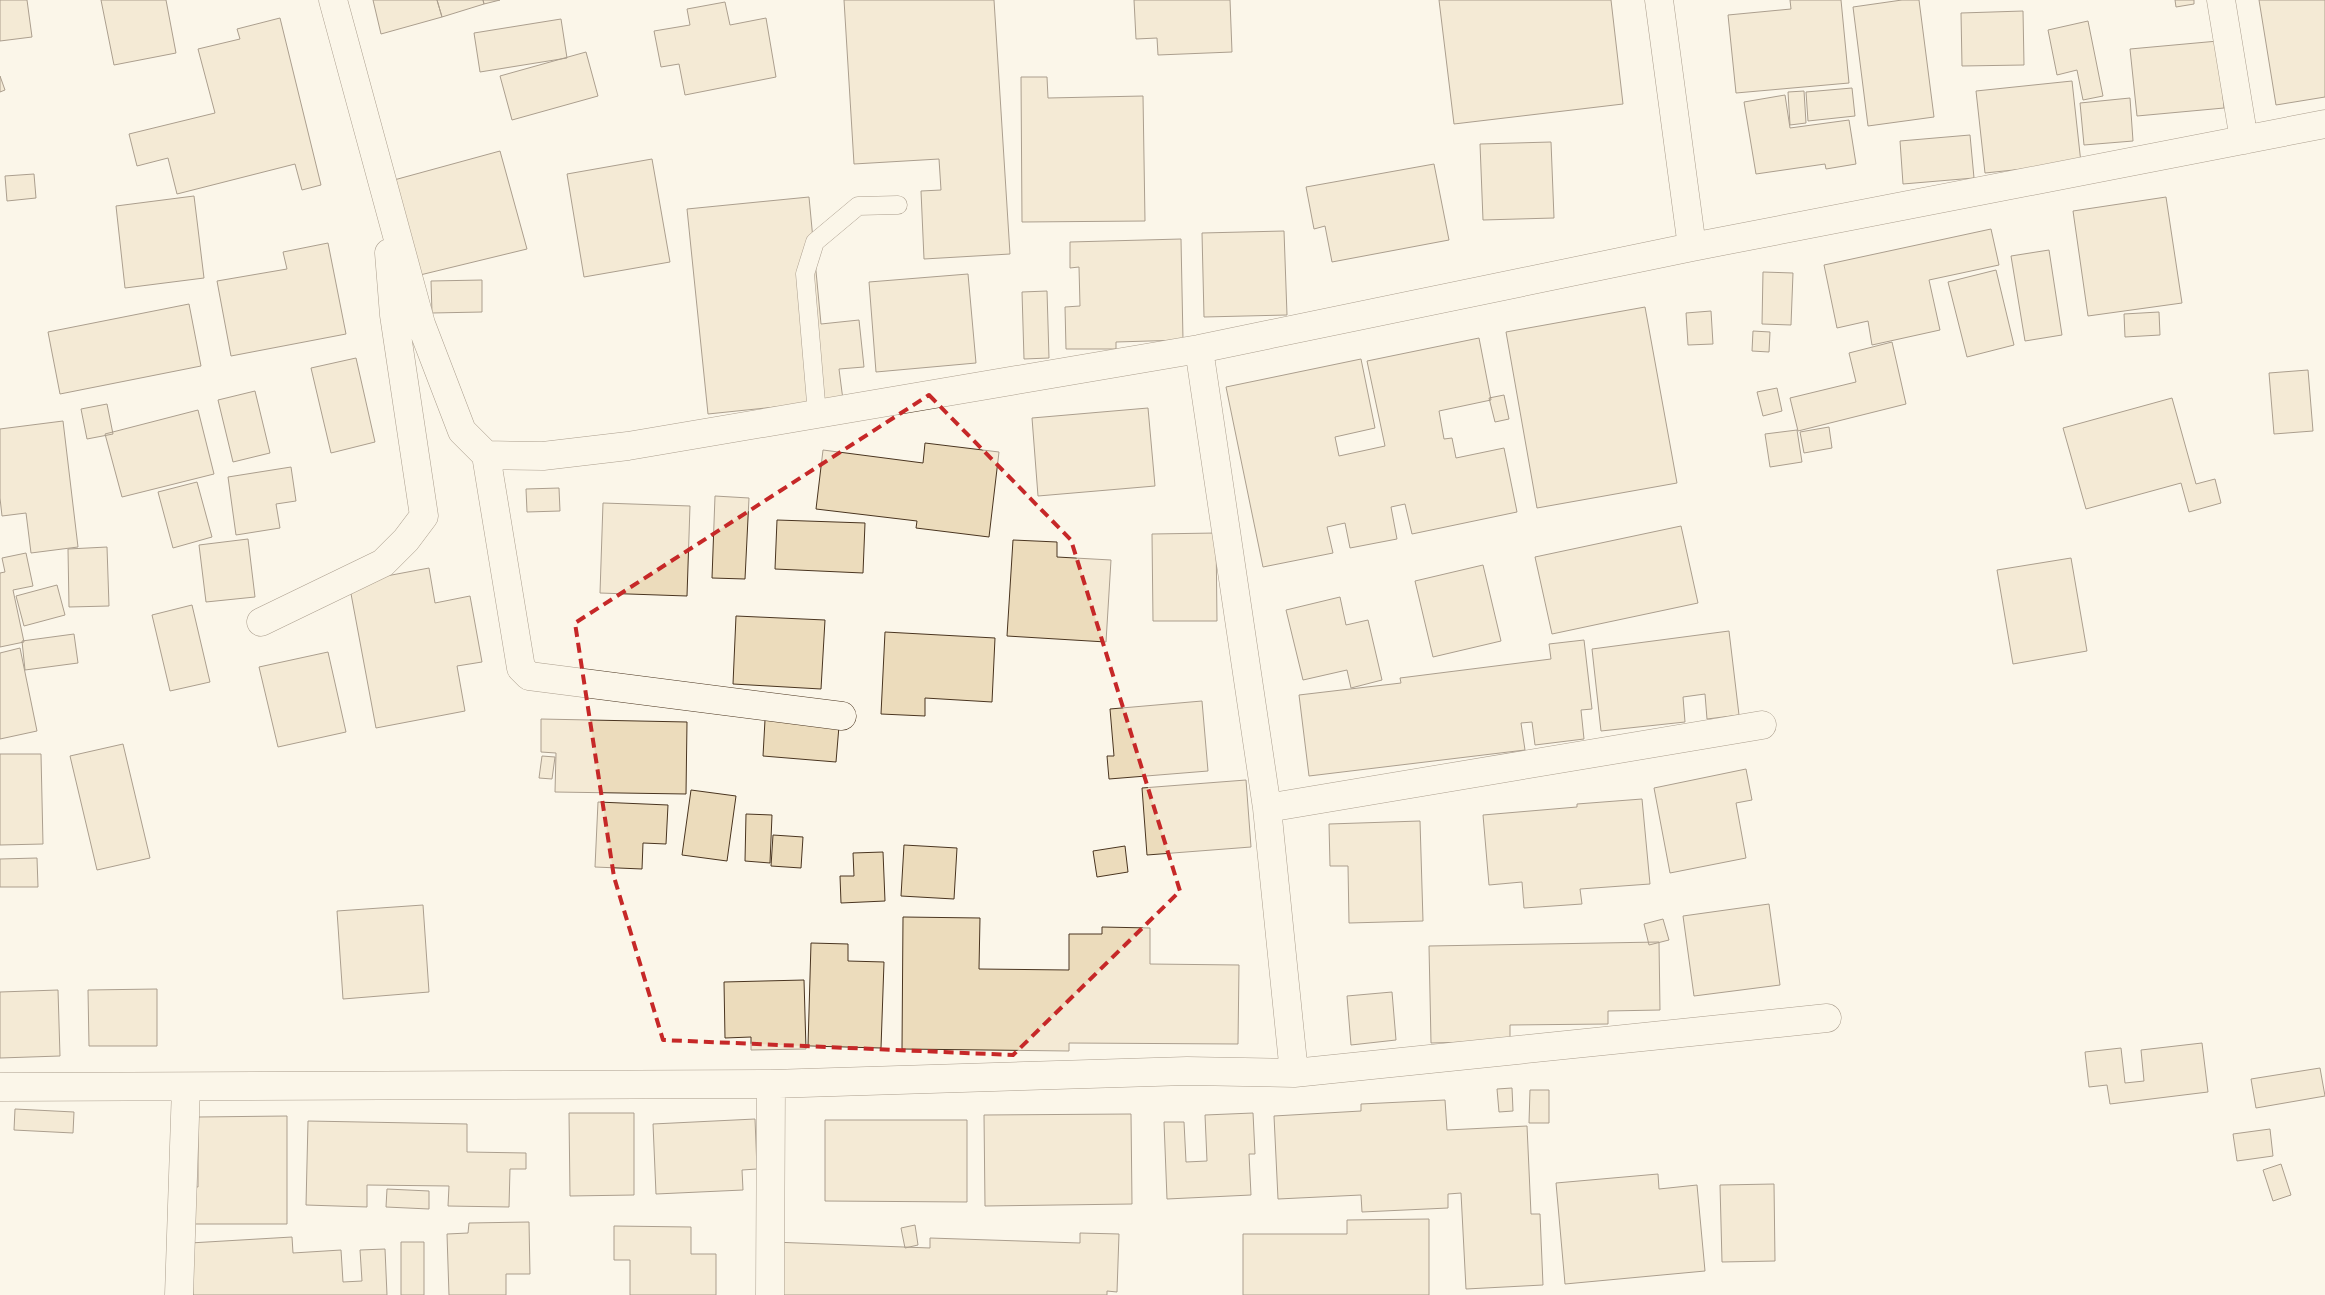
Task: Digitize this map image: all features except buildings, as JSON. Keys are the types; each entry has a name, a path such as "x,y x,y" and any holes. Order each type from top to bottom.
{"street":[{"path":"333,0 421,324 462,431 486,455 521,668 529,676 842,716"},
{"path":"1659,0 1692,247"},
{"path":"2221,0 2244,140"},
{"path":"486,455 543,456 628,446 1199,349 1692,247 2325,124"},
{"path":"261,622 383,563 406,540 424,516 394,314 385,191"},
{"path":"1199,349 1267,808 1294,1073"},
{"path":"1267,808 1762,725"},
{"path":"0,1087 771,1084 1187,1071 1294,1073 1827,1018"},
{"path":"770,1295 771,1084"},
{"path":"179,1295 186,1087"}],"lane":[{"path":"817,414 806,274 815,242 858,206 898,205"}],"highlighted area":[{"path":"929,395 1071,540 1180,891 1013,1055 663,1040 614,877 575,623"}]}
